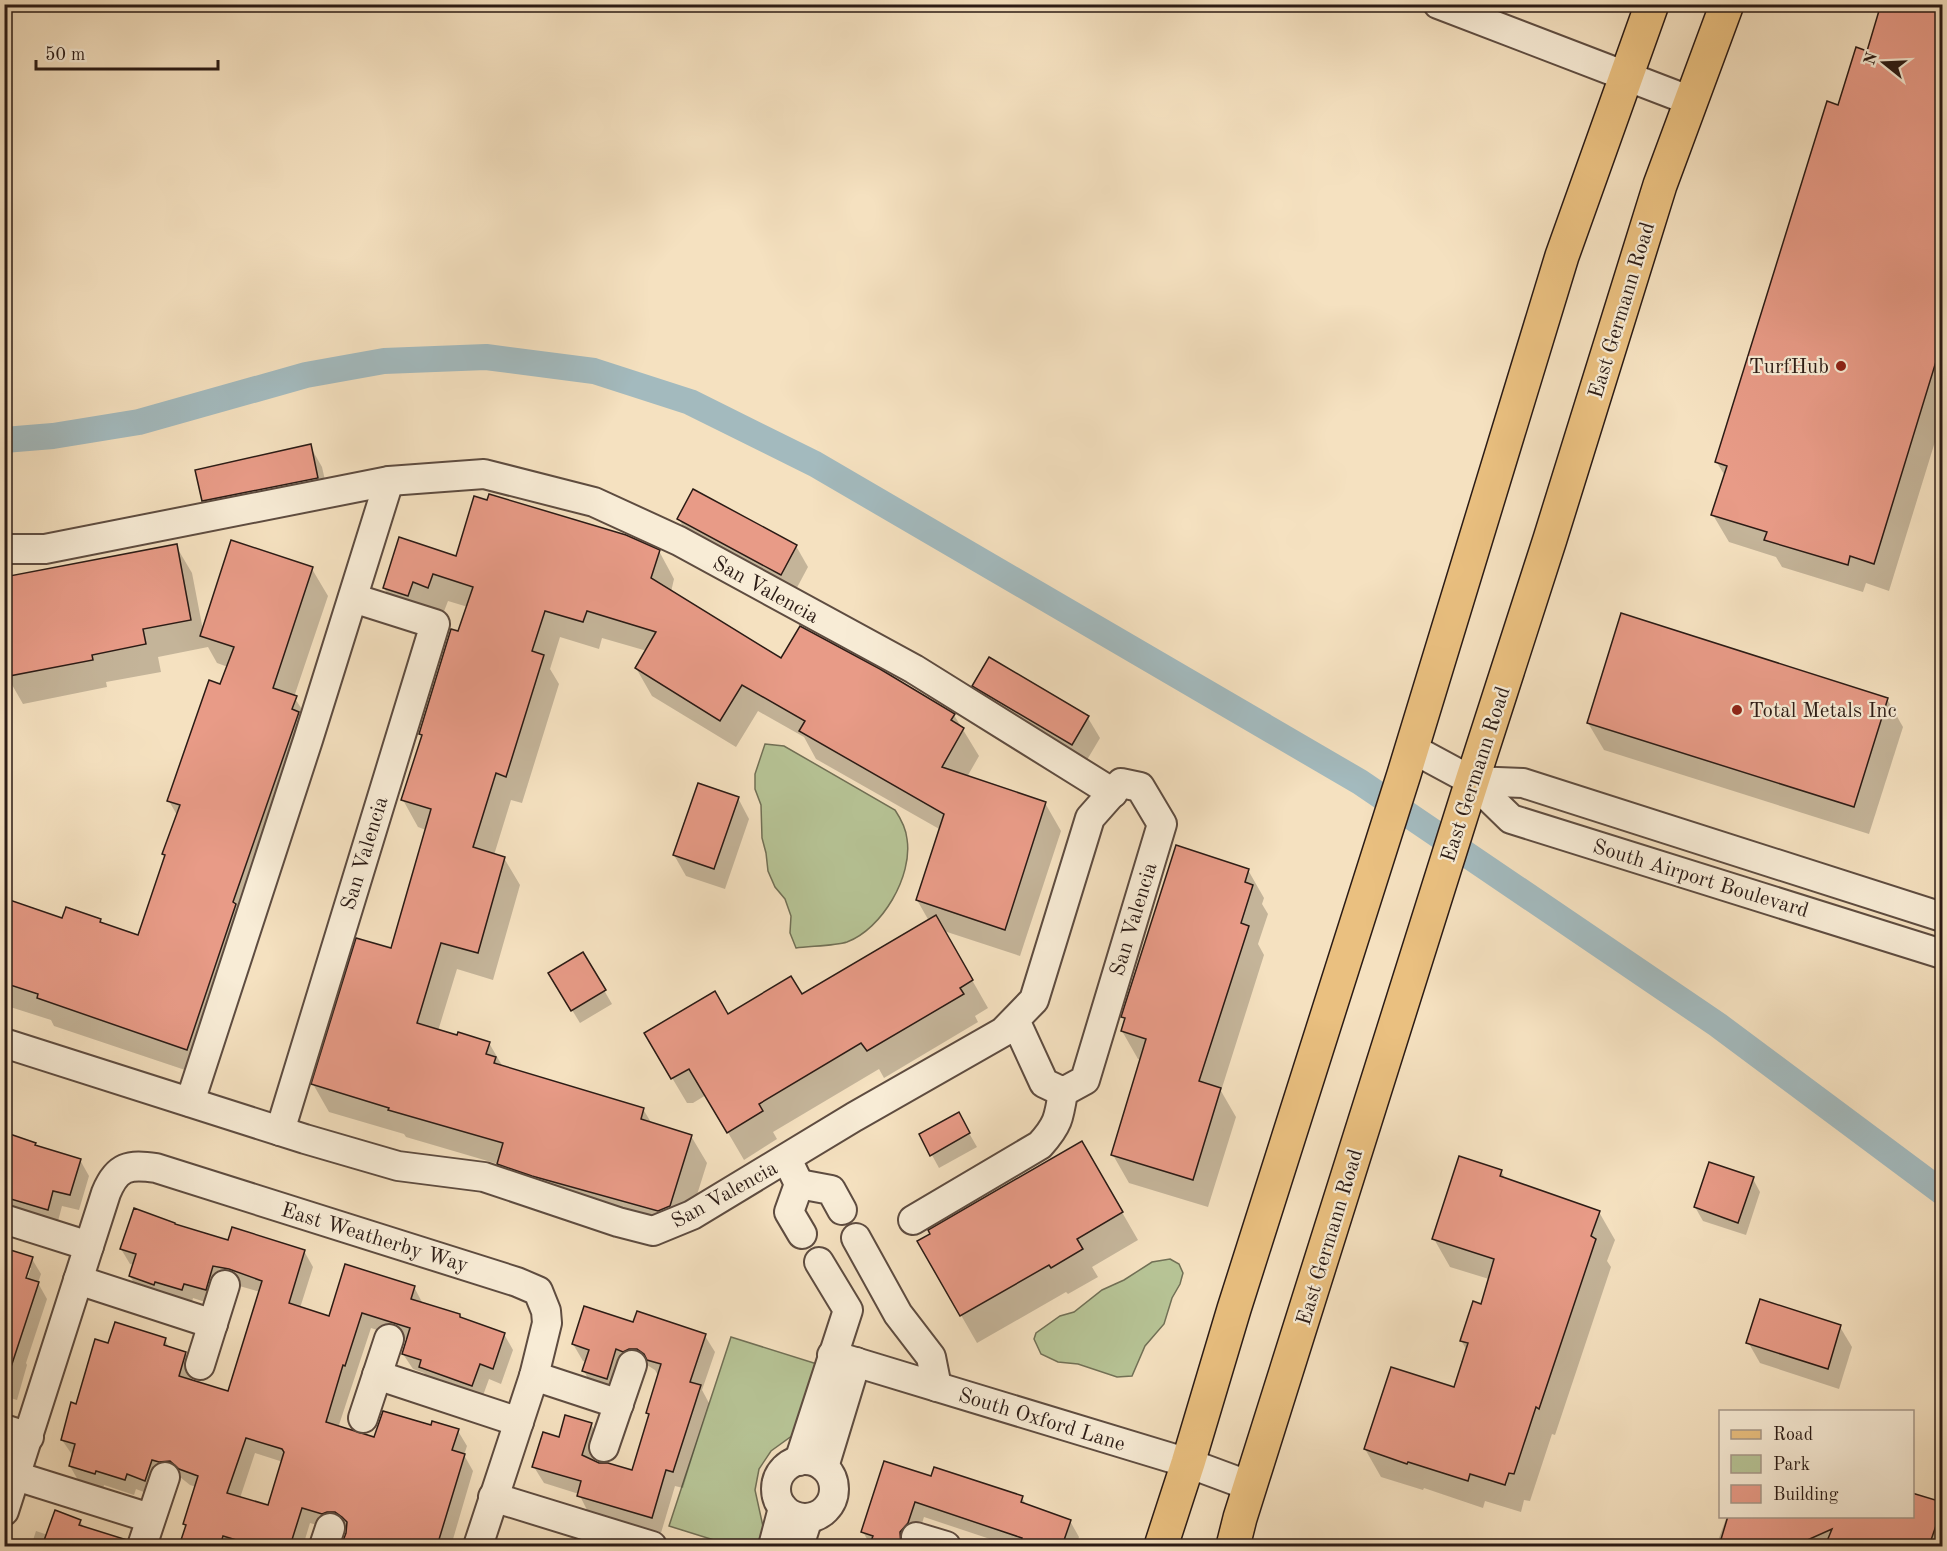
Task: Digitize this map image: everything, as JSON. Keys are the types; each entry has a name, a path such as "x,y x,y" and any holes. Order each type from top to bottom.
{"main road":[{"path":"1161,1546 1385,832 1562,256 1652,4"},
{"name":"East Germann Road","path":"1233,1546 1660,185 1727,4"}],"street":[{"path":"1438,4 1691,101"},
{"name":"San Valencia","path":"4,549 45,549 389,481 484,474 594,502 679,541 914,669 1113,793"},
{"path":"190,1102 389,481"},
{"name":"San Valencia","path":"280,1131 435,624 353,598"},
{"name":"South Airport Boulevard","path":"1407,761 1472,781 1523,783 1942,917"},
{"name":"South Airport Boulevard","path":"1472,781 1511,819 1942,954"},
{"name":"San Valencia","path":"4,1043 398,1166 484,1177 618,1222 653,1231 692,1215 854,1117 1003,1032 1034,1000 1090,818 1121,783 1140,787 1162,824 1085,1080 1063,1092"},
{"path":"1894,938 1905,905"},
{"path":"913,1220 1040,1145 1053,1130 1059,1115 1063,1092 1044,1083 1015,1020"},
{"name":"San Valencia","path":"787,1159 799,1184 789,1212 802,1234"},
{"name":"East Weatherby Way","path":"89,1246 112,1178 127,1167 139,1166 156,1168 517,1282 538,1291 548,1323 534,1376 478,1546"},
{"name":"San Valencia","path":"799,1184 831,1190 842,1210"},
{"path":"4,1219 89,1246 78,1280 16,1433 16,1476 4,1511"},
{"path":"856,1238 898,1314 931,1357 937,1387"},
{"path":"812,1464 844,1359 848,1310 819,1262"},
{"path":"840,1297 877,1276"},
{"path":"78,1280 213,1324"},
{"path":"200,1365 225,1285"},
{"path":"363,1418 389,1339"},
{"name":"South Oxford Lane","path":"844,1359 1188,1463 1250,1486"},
{"path":"604,1447 632,1365"},
{"path":"377,1376 519,1422"},
{"path":"534,1376 619,1404"},
{"path":"812,1464 830,1474 834,1484 831,1502 817,1515 795,1513 778,1499 778,1480 790,1465 812,1464"},
{"path":"16,1476 150,1518"},
{"path":"142,1546 165,1477"},
{"path":"493,1497 652,1546"},
{"path":"773,1546 795,1513"},
{"path":"795,1513 799,1546"},
{"path":"916,1537 946,1546"}],"green space":[{"path":"765,744 784,746 895,810 903,824 908,854 900,884 892,900 872,926 847,942 796,948 790,933 791,916 785,899 775,887 768,871 762,838 761,805 755,789 755,774"},
{"path":"1170,1259 1179,1264 1183,1273 1180,1284 1172,1298 1164,1324 1145,1346 1132,1376 1117,1377 1078,1364 1058,1362 1041,1354 1034,1339 1036,1333 1060,1316 1074,1312 1102,1290 1124,1280 1152,1262"},
{"path":"731,1337 817,1364 793,1435 771,1451 759,1469 755,1490 764,1531 757,1546 733,1546 669,1526"}],"building":[{"path":"1881,4 1942,4 1942,342 1874,564 1850,556 1848,565 1764,540 1767,532 1711,515 1727,466 1715,462 1827,101 1838,105 1856,47 1867,51"},
{"path":"311,444 318,478 202,501 195,470"},
{"path":"693,489 797,545 781,575 677,519"},
{"path":"489,494 626,535 660,550 651,578 781,658 800,626 880,669 955,714 951,720 964,728 942,767 1046,802 1005,930 916,900 944,814 799,731 805,721 742,685 720,721 635,668 656,632 587,611 583,622 545,611 532,651 544,655 506,777 496,773 473,847 505,857 478,953 441,943 417,1023 490,1042 486,1054 496,1057 494,1063 644,1108 641,1119 692,1135 670,1206 658,1211 497,1164 503,1143 388,1110 389,1108 311,1084 356,938 391,948 431,809 401,800 422,735 419,734 451,629 458,631 473,587 433,574 428,588 413,582 408,596 383,588 399,537 456,556 474,496 487,500"},
{"path":"231,540 313,567 273,688 297,696 292,709 299,712 233,902 236,904 187,1050 37,998 38,994 4,983 4,898 62,918 66,907 138,935 165,855 162,854 180,805 167,801 209,680 220,684 234,647 200,636"},
{"path":"177,544 191,620 143,629 146,644 92,655 93,660 4,677 4,577"},
{"name":"Total Metals Inc","path":"1621,613 1888,698 1854,807 1587,723"},
{"path":"989,657 1089,716 1072,745 972,686"},
{"path":"698,783 739,797 714,869 673,855"},
{"path":"1176,845 1249,869 1245,882 1253,885 1241,923 1249,926 1199,1081 1221,1088 1193,1180 1111,1155 1146,1039 1121,1031 1125,1018 1121,1017"},
{"path":"936,915 973,980 960,988 964,994 867,1051 861,1043 759,1104 763,1111 727,1133 689,1069 671,1079 644,1033 715,991 728,1014 791,976 802,994"},
{"path":"583,952 606,990 571,1011 548,973"},
{"path":"959,1112 970,1133 930,1156 919,1134"},
{"path":"4,1132 36,1143 35,1145 81,1159 70,1195 53,1191 48,1210 4,1197"},
{"path":"1082,1141 1123,1212 1077,1239 1083,1249 1051,1268 1049,1265 960,1316 917,1241 930,1234 928,1230"},
{"path":"1459,1156 1502,1170 1500,1176 1600,1211 1591,1236 1596,1239 1539,1409 1536,1407 1514,1474 1509,1473 1505,1485 1470,1474 1468,1481 1364,1449 1391,1367 1454,1387 1468,1343 1460,1341 1473,1301 1481,1304 1494,1259 1432,1239"},
{"path":"1709,1162 1754,1177 1738,1223 1694,1207"},
{"path":"134,1208 175,1224 228,1240 232,1227 305,1250 289,1303 329,1316 345,1264 415,1286 411,1299 460,1314 460,1317 505,1333 493,1369 480,1364 472,1386 419,1367 421,1360 402,1354 410,1328 362,1313 345,1366 343,1365 326,1422 374,1437 383,1411 431,1425 432,1421 459,1429 452,1450 465,1454 437,1546 341,1546 347,1522 342,1517 335,1512 322,1514 302,1508 290,1546 256,1546 223,1536 220,1546 179,1546 186,1525 183,1524 198,1476 179,1469 170,1461 152,1460 145,1481 127,1474 125,1480 69,1466 75,1444 61,1440 71,1402 76,1404 95,1339 108,1343 115,1322 166,1338 164,1345 186,1352 179,1376 228,1391 262,1281 229,1269 213,1266 206,1290 184,1284 182,1290 155,1282 154,1285 129,1276 136,1254 120,1249","holes":["246,1438 282,1449 284,1452 268,1505 227,1493"]},
{"path":"4,1248 33,1257 26,1278 39,1282 8,1376 4,1375"},
{"path":"1760,1299 1841,1325 1828,1369 1746,1343"},
{"path":"584,1306 633,1322 637,1311 706,1334 690,1382 701,1385 673,1472 666,1470 652,1518 577,1496 581,1481 532,1467 543,1432 559,1437 565,1415 592,1423 582,1455 599,1463 608,1463 632,1470 661,1364 647,1360 644,1354 637,1349 623,1352 616,1349 607,1379 582,1371 589,1350 572,1344"},
{"path":"884,1461 931,1476 934,1467 1023,1496 1021,1502 1071,1520 1062,1546 1019,1546 1022,1538 915,1502 908,1523 900,1532 901,1546 869,1546 873,1536 861,1532"},
{"path":"1914,1494 1942,1502 1929,1546 1825,1546 1832,1529 1794,1546 1719,1546 1727,1518 1914,1518"},
{"path":"55,1510 81,1520 79,1525 127,1540 126,1546 42,1546"}],"waterway":[{"path":"4,440 53,436 139,422 306,375 384,361 486,357 594,371 690,402 815,464 1360,782 1718,1025 1942,1192"}],"place":[{"name":"TurfHub","path":"1841,366"},
{"name":"Total Metals Inc","path":"1737,710"}]}
